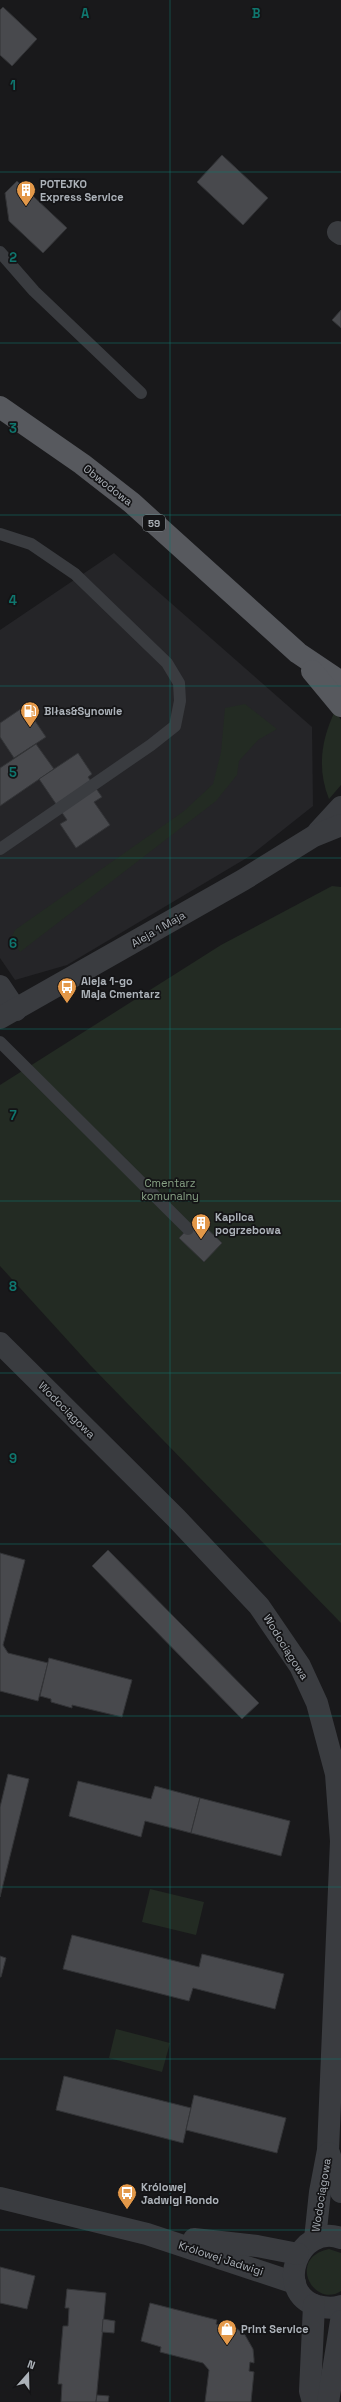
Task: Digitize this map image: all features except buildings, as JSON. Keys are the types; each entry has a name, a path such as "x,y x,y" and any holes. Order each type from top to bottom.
{"main road":[{"name":"Obwodowa","path":"0,406 82,464 132,503 298,653 341,682"},
{"name":"Obwodowa","path":"298,653 341,706"}],"street":[{"name":"Aleja 1 Maja","path":"314,836 341,807"},
{"name":"Aleja 1 Maja","path":"8,1014 243,880 314,836 341,825"},
{"path":"0,986 8,1014"},
{"name":"Wodociągowa","path":"0,1343 176,1518 259,1606 300,1666 314,1697 338,1774 341,1841 328,2150 320,2192 315,2239"},
{"name":"Wodociągowa","path":"328,2150 341,2192"},
{"name":"Królowej Jadwigi","path":"0,2198 147,2234 295,2283"},
{"name":"Królowej Jadwigi","path":"147,2234 257,2246 298,2254"},
{"path":"341,2238 330,2236 315,2239 303,2248 298,2254 294,2263 295,2283 299,2292 314,2305 324,2308 341,2306"},
{"path":"313,2402 310,2391 314,2305"},
{"path":"328,2402 341,2321"}],"lane":[{"path":"0,252 34,291 141,393"},
{"path":"0,534 32,544 75,574 167,663 179,683 180,701 174,726 152,745 0,849"},
{"path":"0,1042 188,1229"}],"shaded area":[{"path":"114,553 312,727 313,806 250,856 67,965 15,980 0,958 0,630"}],"green space":[{"path":"245,704 277,729 258,740 239,761 237,775 216,801 20,952 11,938 15,930 184,811 213,784 221,752 225,708"},
{"path":"335,711 341,720 341,785 329,799 323,777 322,755 326,733"},
{"name":"Cmentarz komunalny","path":"332,886 341,887 341,1623 91,1366 0,1266 0,1085 221,945"},
{"path":"150,1889 204,1902 196,1935 142,1922"},
{"path":"116,2029 170,2043 162,2072 109,2058"},
{"path":"329,2249 341,2253 341,2291 331,2295 322,2293 314,2288 309,2280 307,2271 309,2262 316,2254"}],"place":[{"name":"POTEJKO Express Service","path":"26,207"},
{"name":"Biłas&Synowie","path":"30,728"},
{"name":"Aleja 1-go Maja Cmentarz","path":"67,1004"},
{"name":"Kaplica pogrzebowa","path":"201,1240"},
{"name":"Królowej Jadwigi Rondo","path":"127,2210"},
{"name":"Print Service","path":"227,2346"}]}
